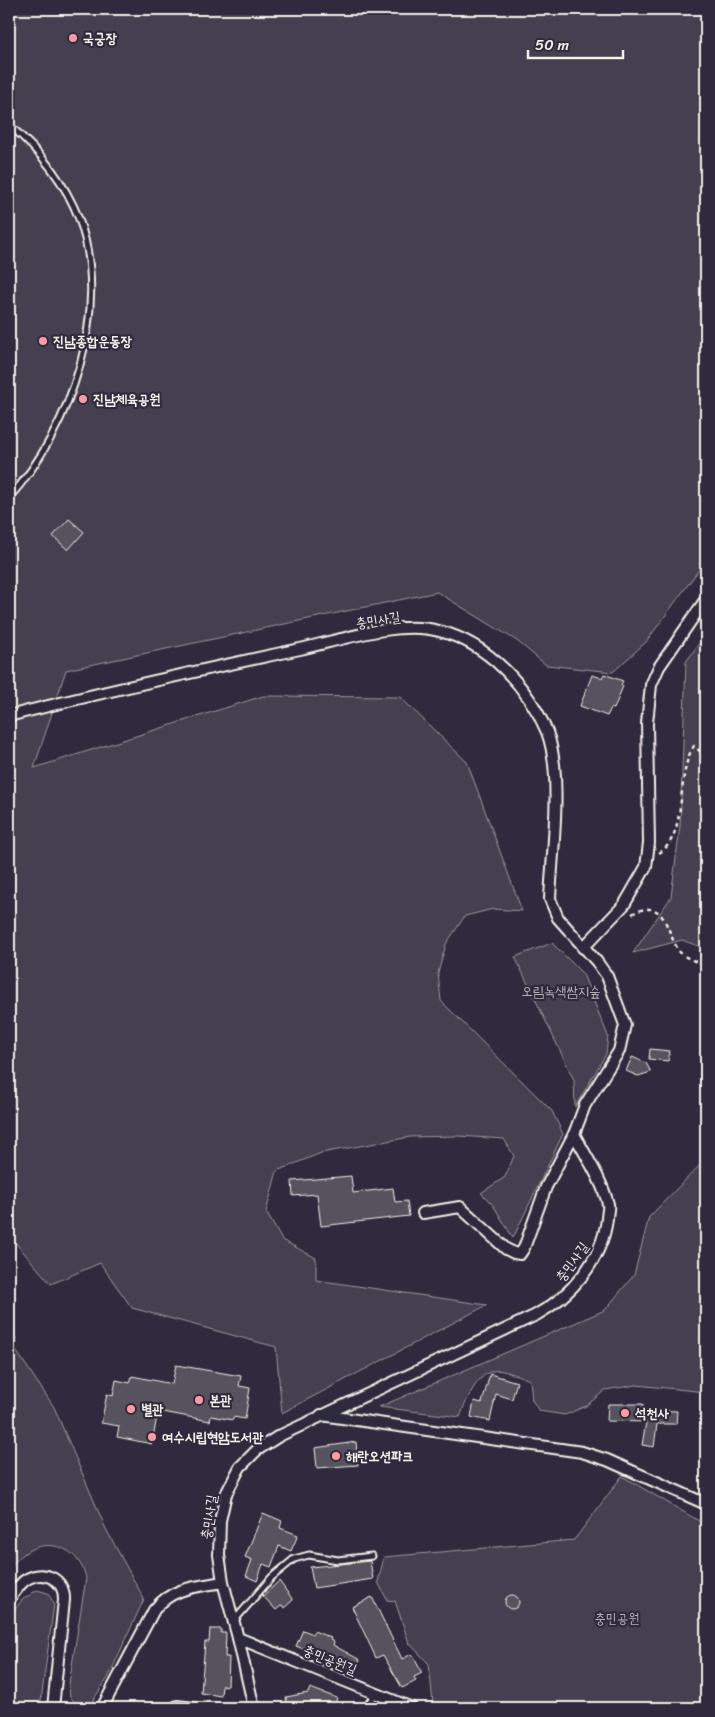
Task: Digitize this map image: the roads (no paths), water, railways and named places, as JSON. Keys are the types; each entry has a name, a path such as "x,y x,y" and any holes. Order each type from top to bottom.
{"street":[{"path":"583,948 624,905 638,884 648,860 647,723 651,685 659,667 706,599"},
{"name":"충민사길","path":"9,716 224,665 399,628 438,630 473,645 505,669 530,698 547,734 556,773 550,899 558,918 583,948 598,962 607,976 625,1025 620,1051 585,1105 574,1134 597,1178 608,1205 604,1238 599,1250 570,1290 550,1307 536,1315 321,1415 264,1445 245,1460 234,1475 224,1499 220,1522 219,1555 223,1582 254,1708"},
{"path":"423,1213 460,1207 509,1250 520,1254 546,1187 574,1134"},
{"path":"321,1415 582,1452 607,1460 706,1504"},
{"path":"9,1600 23,1582 37,1576 54,1578 63,1588 64,1600 53,1708"},
{"path":"102,1708 154,1610 161,1601 178,1590 223,1582"},
{"name":"충민공원길","path":"238,1638 412,1708"},
{"path":"177,1706 194,1708"}],"lane":[{"path":"9,125 50,167 75,210 88,256 91,294 82,358 64,410 34,467 9,498"},
{"path":"234,1621 272,1577 294,1559 309,1555 338,1560 372,1556"},
{"path":"366,1708 375,1693"}],"place":[{"name":"국궁장","path":"73,38"},
{"name":"진남종합운동장","path":"43,341"},
{"name":"진남체육공원","path":"83,399"},
{"name":"본관","path":"199,1400"},
{"name":"별관","path":"131,1409"},
{"name":"석천사","path":"625,1413"},
{"name":"여수시립현암도서관","path":"152,1437"},
{"name":"해란오션파크","path":"336,1456"}],"park label":[{"name":"오림녹색쌈지숲","path":"561,991"},
{"name":"충민공원","path":"617,1618"}]}
